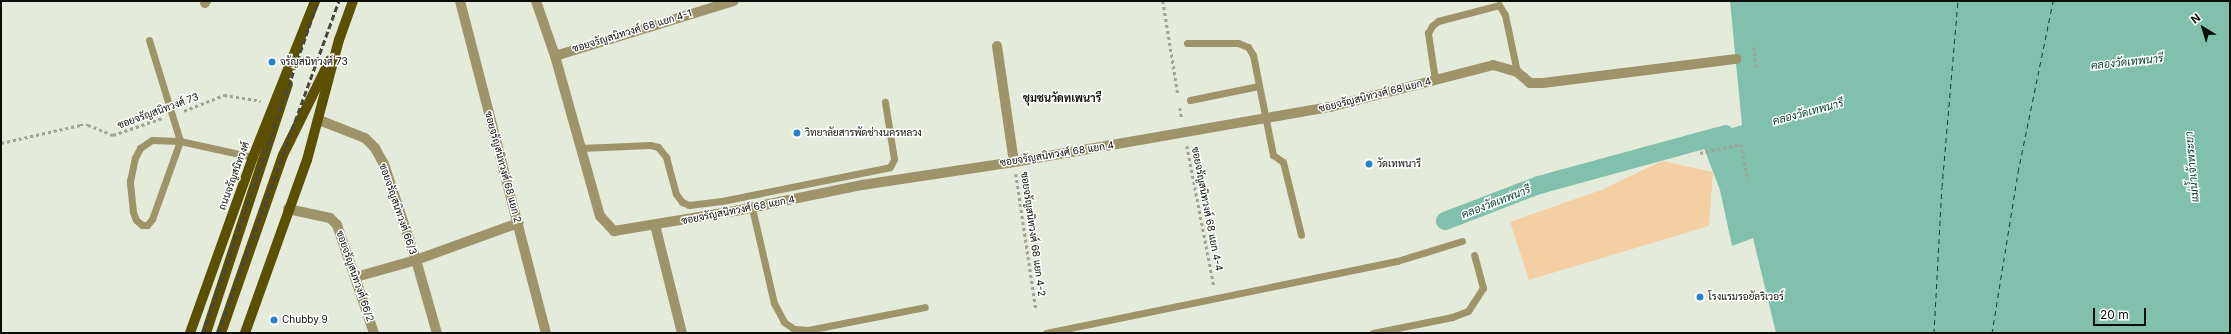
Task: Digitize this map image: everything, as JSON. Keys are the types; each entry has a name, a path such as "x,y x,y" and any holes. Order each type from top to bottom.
{"main road":[{"name":"ถนนจรัญสนิทวงศ์","path":"206,333 268,150 315,1"},
{"path":"245,333 319,120 339,40 353,1"},
{"name":"ถนนจรัญสนิทวงศ์","path":"190,333 253,157 305,29"},
{"path":"222,333 283,155 339,40"}],"street":[{"name":"ซอยจรัญสนิทวงศ์ 68 แยก 2","path":"460,1 546,333"},
{"name":"ซอยจรัญสนิทวงศ์ 68 แยก 4","path":"536,1 555,56 600,216 608,227 619,231 752,208 862,185 1014,162 1330,107 1493,65 1517,72 1530,82 1543,83 1737,59"},
{"name":"ซอยจรัญสนิทวงศ์ 68 แยก 4-1","path":"555,56 734,1"},
{"path":"997,46 1014,162"},
{"name":"ซอยจรัญสนิทวงศ์ 66/3","path":"319,120 365,138 376,148 384,164 416,260 437,333"},
{"name":"ซอยจรัญสนิทวงศ์ 66/2","path":"288,209 330,218 337,225 374,333"},
{"path":"356,277 416,260 518,223"},
{"path":"655,225 682,333"}],"lane":[{"path":"1435,80 1428,33 1432,26 1438,21 1499,5 1505,15 1517,72"},
{"path":"149,40 180,141 152,219 148,225 142,225 132,212 130,181 135,158 140,148 152,140 180,141 253,157"},
{"path":"1187,43 1238,43 1248,47 1253,55 1273,155 1283,162 1301,235"},
{"path":"1190,100 1259,86"},
{"path":"581,148 650,145 658,147 666,157 676,194 682,202 689,204 722,201 882,170 890,167 894,159 885,102"},
{"path":"752,208 774,303 784,322 794,328 808,330 925,307"},
{"path":"1046,333 1397,261 1462,241"},
{"path":"1373,333 1452,317 1468,310 1483,288 1474,255"}],"path":[{"name":"ซอยจรัญสนิทวงศ์ 68 แยก 4-4","path":"1163,1 1184,133 1214,287"},
{"path":"1754,47 1756,67"},
{"name":"ซอยจรัญสนิทวงศ์ 73","path":"1,143 80,125 88,125 113,135 224,95 274,104"},
{"path":"1700,153 1741,144 1748,180"},
{"name":"ซอยจรัญสนิทวงศ์ 68 แยก 4-2","path":"1014,162 1036,309"}],"shaded area":[{"path":"1662,161 1713,172 1709,226 1529,280 1510,222 1601,190"}],"water":[{"name":"แม่น้ำเจ้าพระยา","path":"1730,1 2230,1 2230,333 1776,333 1753,238 1732,246 1720,190 1700,138 1742,125"}],"waterway":[{"name":"คลองวัดเทพนารี","path":"1445,221 1539,185 1725,134"}],"ferry route":[{"path":"1934,333 1942,187 1958,1"},
{"path":"1992,333 2018,172 2053,1"}],"railway":[{"path":"203,333 318,1"},
{"path":"218,333 339,1"}],"place":[{"name":"จรัญสนิทวงศ์ 73","path":"272,62"},
{"name":"วิทยาลัยสารพัดช่างนครหลวง","path":"797,133"},
{"name":"วัดเทพนารี","path":"1369,164"},
{"name":"โรงแรมรอยัลริเวอร์","path":"1700,297"},
{"name":"Chubby 9","path":"274,320"}],"district":[{"name":"ชุมชนวัดทเพนารี","path":"1062,98"}]}
